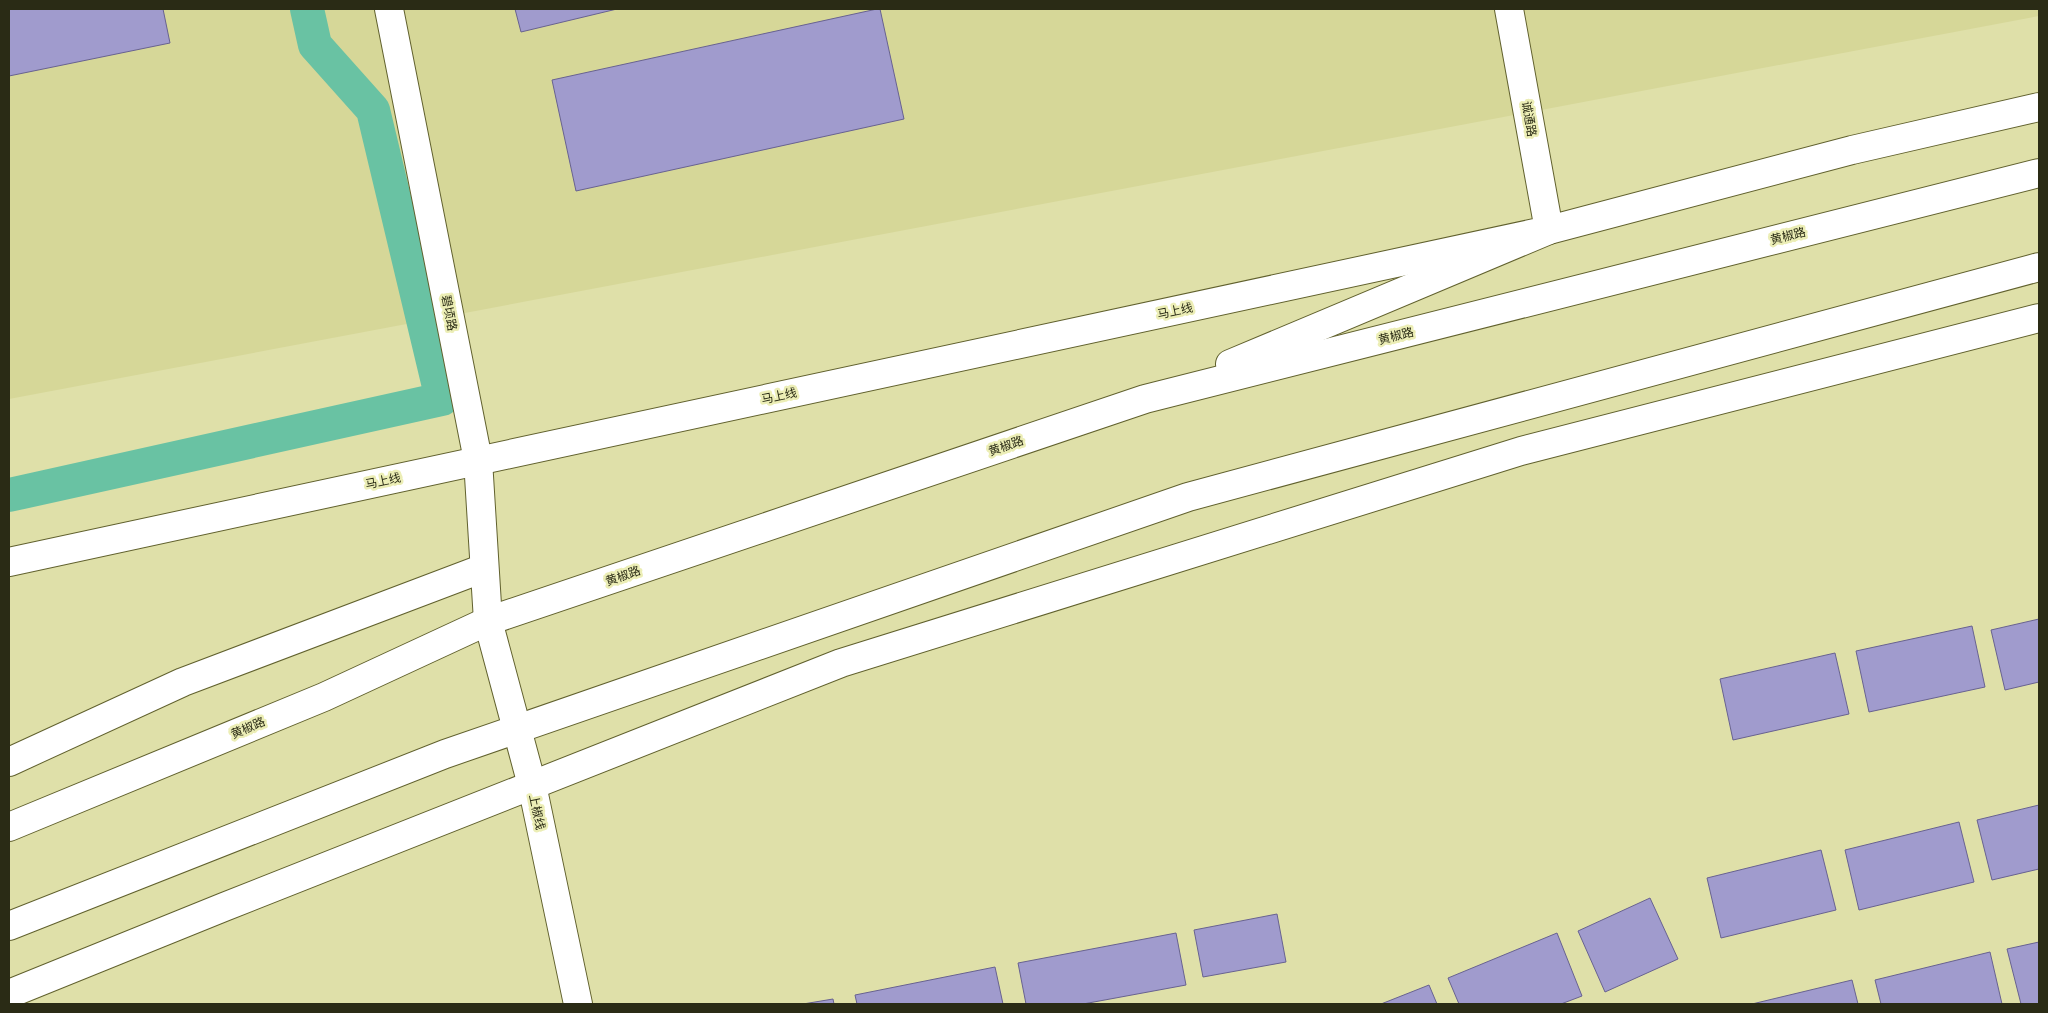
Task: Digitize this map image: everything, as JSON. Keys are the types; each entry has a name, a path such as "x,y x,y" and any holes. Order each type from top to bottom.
{"main road":[{"name":"碧顷路","path":"389,9 478,460 488,621"},
{"name":"诚通路","path":"1509,9 1549,230"},
{"path":"1144,399 1549,230 1852,150 2039,107"},
{"name":"黄椒路","path":"9,827 324,696 488,621 1144,399 2039,173"},
{"name":"马上线","path":"9,562 1549,230"},
{"path":"9,926 445,754 1188,497 2039,266"},
{"path":"9,994 841,663 1521,451 2039,318"},
{"path":"9,762 183,682 484,568"},
{"name":"上椒线","path":"488,621 532,785 578,1004"}],"shaded area":[{"path":"9,9 2039,9 2039,16 9,399"}],"building":[{"path":"9,9 163,9 170,43 9,76"},
{"path":"515,9 617,9 521,32"},
{"path":"880,9 904,119 576,191 552,80"},
{"path":"2039,619 2039,682 2005,690 1991,630"},
{"path":"1972,626 1985,687 1869,712 1856,651"},
{"path":"1835,653 1849,714 1733,740 1720,679"},
{"path":"2039,805 2039,869 1992,880 1977,820"},
{"path":"1959,822 1974,882 1859,910 1845,850"},
{"path":"1821,850 1836,910 1721,938 1707,878"},
{"path":"1650,898 1678,959 1605,992 1578,931"},
{"path":"1277,914 1286,962 1203,977 1194,930"},
{"path":"1176,933 1186,985 1083,1004 1026,1004 1018,963"},
{"path":"1557,933 1582,996 1561,1004 1459,1004 1448,978"},
{"path":"2039,942 2039,1004 2021,1004 2007,949"},
{"path":"1990,952 2002,1004 1881,1004 1875,980"},
{"path":"995,967 1003,1004 857,1004 855,995"},
{"path":"1852,980 1858,1004 1752,1004"},
{"path":"1429,985 1437,1004 1381,1004"},
{"path":"833,999 834,1004 803,1004"}],"waterway":[{"path":"9,495 442,399 373,110 315,45 307,9"}]}
